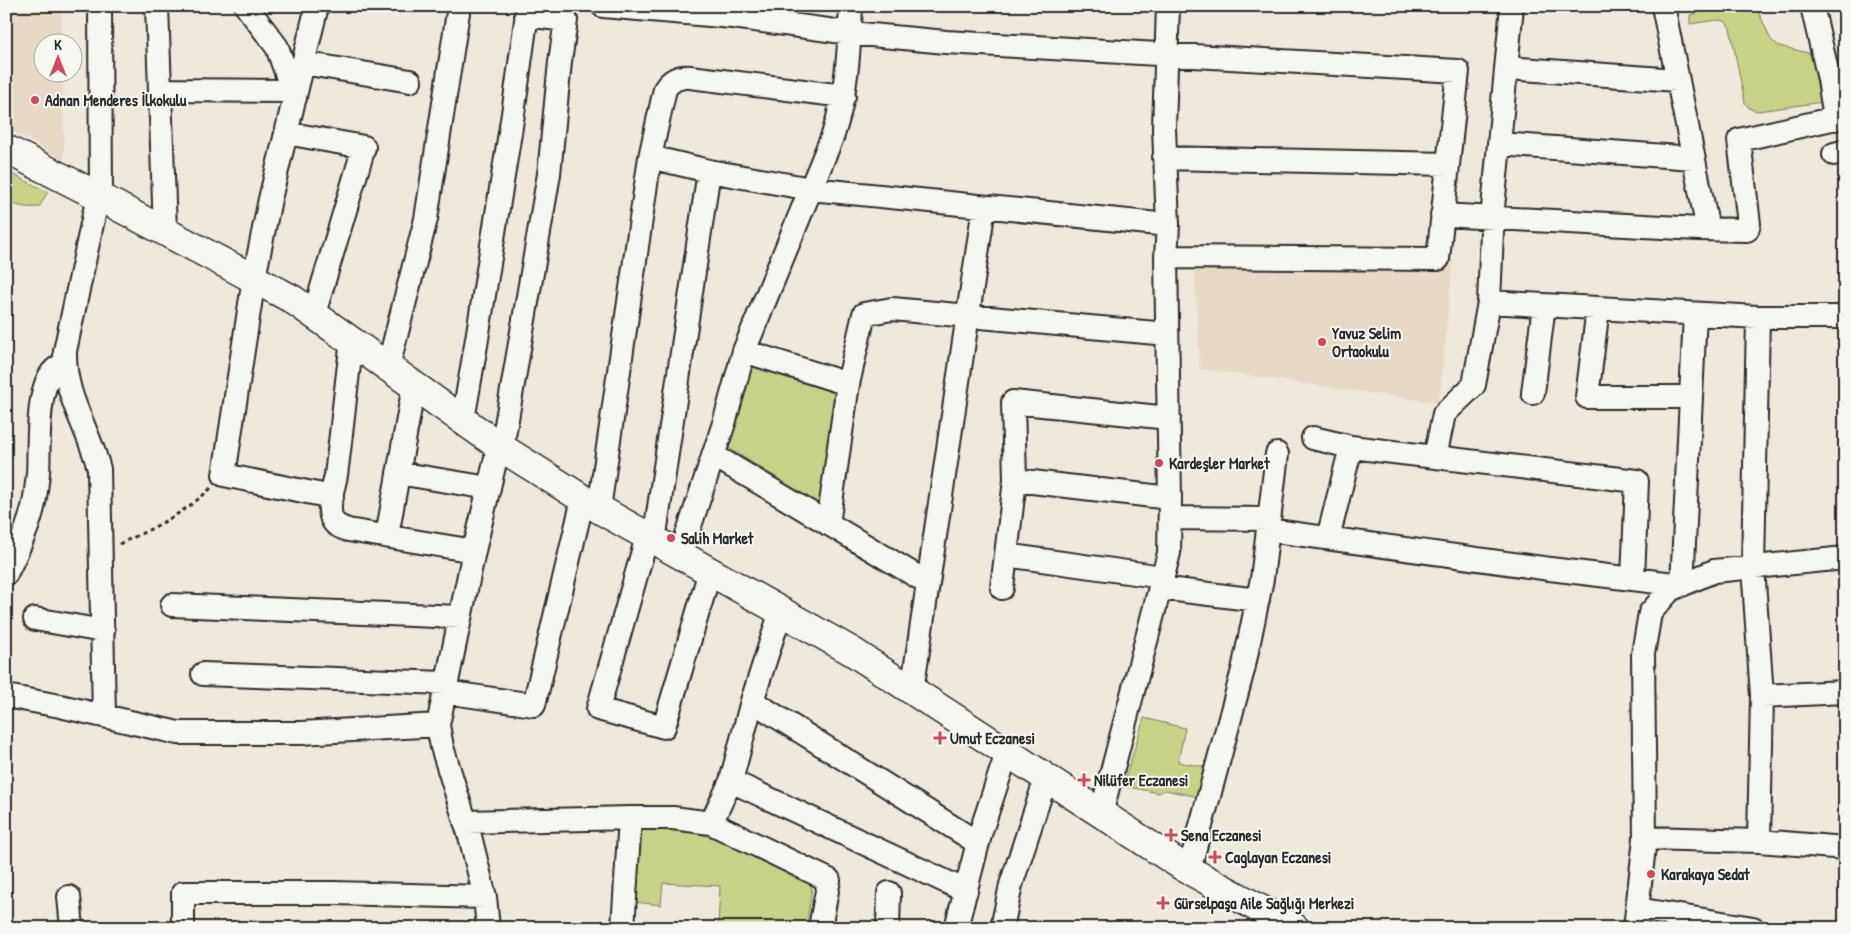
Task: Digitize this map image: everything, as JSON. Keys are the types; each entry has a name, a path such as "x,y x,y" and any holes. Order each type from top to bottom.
{"main road":[{"path":"6,149 292,299 500,446 591,504 852,652 1189,870 1295,928"}],"street":[{"path":"100,6 100,197 65,351 65,365 71,395 94,450 99,469 104,716"},
{"path":"157,6 165,231"},
{"path":"246,6 277,48 294,94"},
{"path":"317,6 294,94 254,278 224,476 332,497"},
{"path":"388,366 426,219 459,6"},
{"path":"603,6 733,18 850,33 946,42 1458,71 1438,259 1166,257"},
{"path":"680,556 744,351 833,135 844,96 851,6"},
{"path":"1101,814 1169,553 1166,257 1168,225 1164,158 1168,6"},
{"path":"1435,457 1444,414 1474,384 1489,302 1493,219 1512,6"},
{"path":"1663,6 1707,225 1698,229"},
{"path":"1442,216 1746,230 1749,224 1738,140 1840,117 1812,6"},
{"path":"463,420 507,152 527,11 568,13 560,62 549,174 500,446 474,552 438,726 442,747 485,897 488,928"},
{"path":"303,63 410,81"},
{"path":"1506,68 1677,80"},
{"path":"203,674 445,687 534,705 591,504 650,157 665,89 679,78 690,77 844,96"},
{"path":"160,90 294,94"},
{"path":"286,133 364,147 314,314"},
{"path":"1499,144 1693,158"},
{"path":"650,157 709,171 811,189 1168,225"},
{"path":"1164,158 1448,164"},
{"path":"709,171 650,539 598,709 664,727 710,571"},
{"path":"912,691 984,207"},
{"path":"1489,302 1758,317 1845,317"},
{"path":"1533,393 1544,305"},
{"path":"828,524 848,384 864,314 892,308 1167,334"},
{"path":"1598,308 1587,396 1691,396"},
{"path":"1682,585 1694,314"},
{"path":"1758,317 1753,567 1762,696 1759,841"},
{"path":"352,341 330,514 333,522 339,527 474,552"},
{"path":"744,351 848,384"},
{"path":"9,561 27,527 34,504 38,475 41,403 44,388 52,372 65,365"},
{"path":"387,536 414,385"},
{"path":"1002,588 1015,480 1013,402 1169,418"},
{"path":"1314,438 1351,447 1636,481 1632,579"},
{"path":"1328,538 1351,447"},
{"path":"1189,870 1243,670 1258,600 1277,454"},
{"path":"713,455 928,583"},
{"path":"398,473 489,488"},
{"path":"1015,480 1268,525 1328,538 1682,585"},
{"path":"1006,555 1258,600"},
{"path":"1753,928 1721,925 1636,923 1645,838 1643,654 1650,613 1670,590 1714,571 1845,558"},
{"path":"172,605 460,617"},
{"path":"711,823 731,781 752,701 781,611"},
{"path":"35,619 103,631"},
{"path":"1762,696 1845,692"},
{"path":"6,696 178,733 302,732 438,726"},
{"path":"752,701 978,842"},
{"path":"956,928 978,842 1007,753"},
{"path":"1002,928 1011,885 1046,778"},
{"path":"731,781 966,891"},
{"path":"623,928 630,818"},
{"path":"465,822 673,818 711,823 829,880 820,928"},
{"path":"1645,838 1759,841 1845,848"},
{"path":"183,927 183,893 485,897"},
{"path":"888,928 889,894"},
{"path":"69,897 72,928"}],"path":[{"path":"100,552 175,516 202,497 224,476"}],"shaded area":[{"name":"Adnan Menderes İlkokulu","path":"6,6 61,6 62,32 32,32 32,82 63,82 64,160 6,127"},
{"name":"Yavuz Selim Ortaokulu","path":"1194,257 1453,260 1439,403 1200,369"}],"green space":[{"path":"1716,6 1756,6 1771,40 1779,46 1821,56 1823,102 1758,111 1750,109 1745,103 1730,28 1725,21 1717,20 1690,24 1690,15 1712,10"},
{"path":"6,171 48,192 39,207 22,206 6,200"},
{"path":"760,364 833,386 838,396 821,505 730,449 722,435 744,374"},
{"path":"1144,718 1185,728 1178,762 1217,769 1213,800 1165,790 1159,793 1123,786"},
{"path":"641,826 686,829 726,842 806,880 812,887 806,928 718,928 720,886 663,883 661,905 634,902"}],"place":[{"name":"Adnan Menderes İlkokulu","path":"35,100"},
{"name":"Yavuz Selim Ortaokulu","path":"1322,342"},
{"name":"Kardeşler Market","path":"1159,463"},
{"name":"Salih Market","path":"671,538"},
{"name":"Umut Eczanesi","path":"940,738"},
{"name":"Nilüfer Eczanesi","path":"1084,780"},
{"name":"Sena Eczanesi","path":"1171,835"},
{"name":"Caglayan Eczanesi","path":"1215,857"},
{"name":"Karakaya Sedat","path":"1651,874"},
{"name":"Gürselpaşa Aile Sağlığı Merkezi","path":"1163,903"}]}
